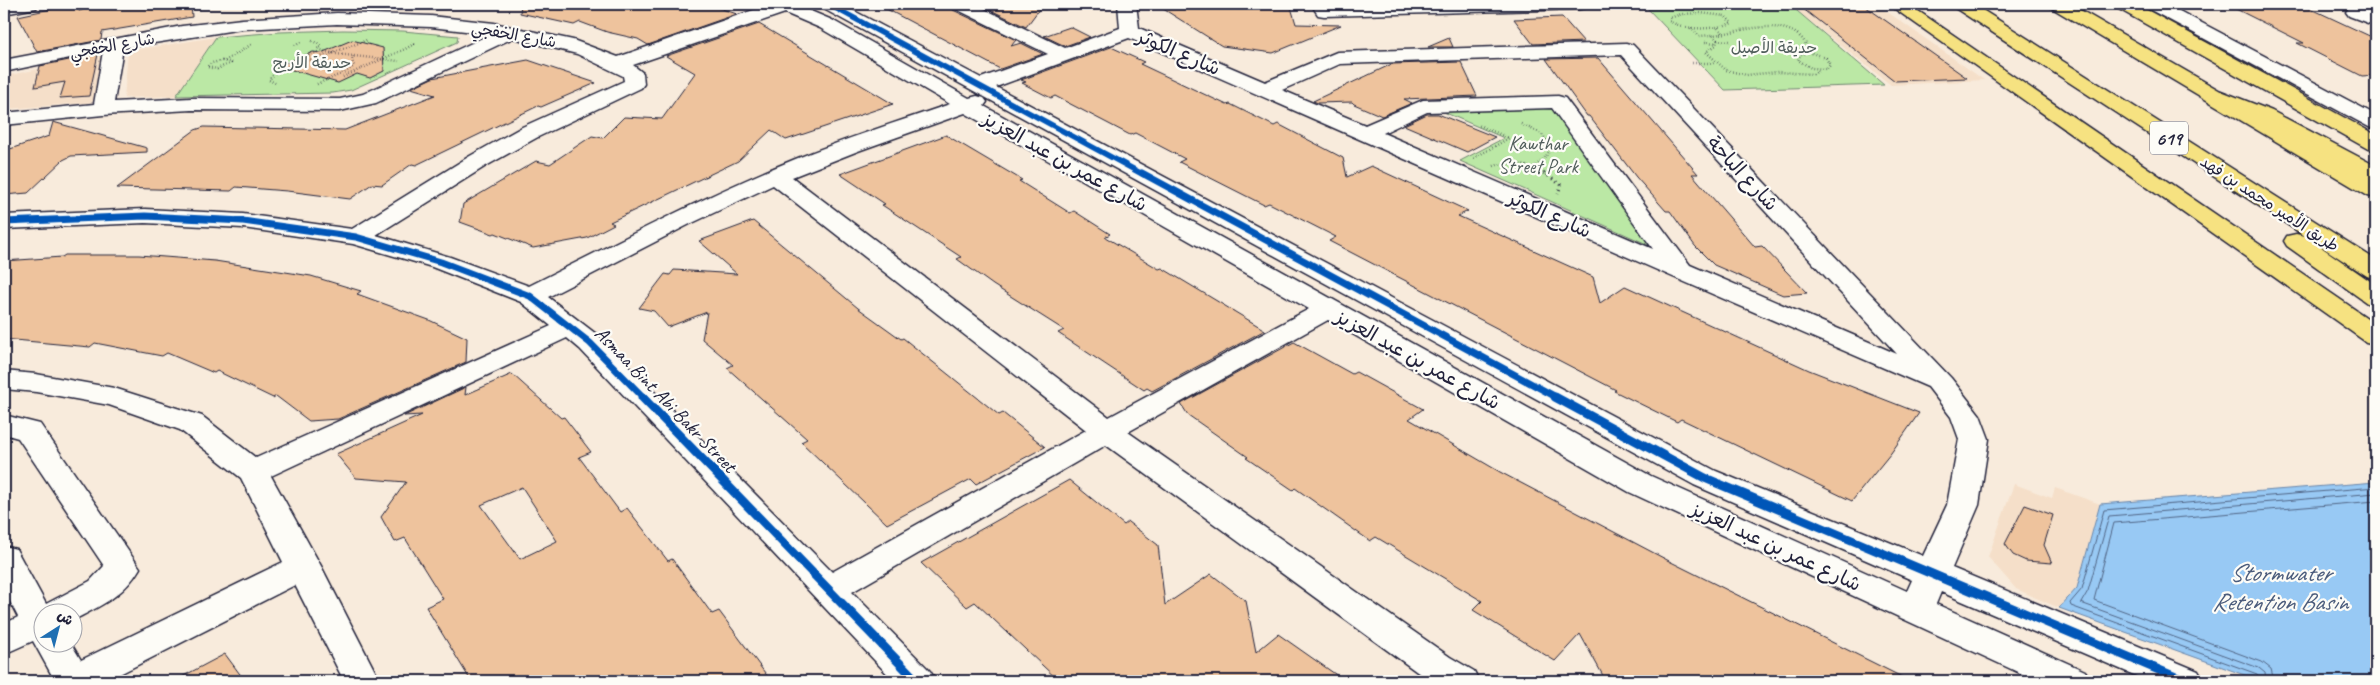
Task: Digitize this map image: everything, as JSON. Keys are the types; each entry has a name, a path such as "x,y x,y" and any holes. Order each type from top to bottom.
{"main road":[{"path":"1897,4 2376,336"},
{"name":"طريق الأمير محمد بن فهد","path":"1961,4 2376,272"},
{"path":"2058,4 2376,191"},
{"path":"2123,4 2376,144"},
{"path":"2089,87 2112,112 2376,297"},
{"path":"2206,91 2265,115 2376,176"}],"street":[{"path":"4,9 30,4"},
{"path":"828,4 981,95 1705,478 2185,681"},
{"path":"960,4 1064,55"},
{"name":"شارع الكوثر","path":"1127,4 1130,31 1366,132 1683,273 1941,384"},
{"path":"1320,4 1324,12 1579,4"},
{"path":"2153,4 2376,123"},
{"path":"2338,4 2376,21"},
{"path":"618,64 784,5"},
{"name":"شارع عمر بن عبد العزيز","path":"784,5 981,95 1329,309 1640,484 2072,681"},
{"path":"2355,12 2376,11"},
{"name":"شارع الخفجي","path":"4,66 114,44 241,24 341,18 441,21 552,39 592,52 618,64 633,74 634,84 522,137 478,161 356,238"},
{"path":"530,296 685,217 776,176 981,95 1064,55 1130,31"},
{"path":"4,119 103,109 191,104 340,105 369,99 510,32"},
{"path":"103,109 114,44"},
{"name":"شارع الباحة","path":"1267,89 1337,58 1626,49 1941,384 1965,415 1974,439 1963,505 1916,610"},
{"path":"1366,132 1423,106 1558,102 1683,273"},
{"path":"2338,103 2376,109"},
{"path":"776,176 1107,432 1437,667 1461,681"},
{"name":"Asmaa Bint Abi Bakr Street","path":"4,222 145,216 242,221 356,238 441,262 530,296 590,343 917,681"},
{"path":"828,590 1329,309"},
{"path":"254,472 570,327"},
{"path":"4,380 36,383 114,397 191,423 254,472 362,681"},
{"path":"4,424 29,432 123,568 102,590 82,603"},
{"path":"4,558 32,602"},
{"path":"60,652 74,681 304,566"},
{"path":"4,640 32,631"}],"path":[{"path":"1715,13 1730,19 1732,23 1730,25 1718,28 1691,28 1669,22 1670,18 1679,15 1715,13"},
{"path":"1691,28 1700,36 1724,34 1749,27 1771,27 1796,35 1809,48 1809,52"},
{"path":"1718,28 1724,34"},
{"path":"1713,35 1717,41"},
{"path":"278,86 269,80 274,73 296,63 333,53 374,38"},
{"path":"342,77 414,44 412,40 406,38"},
{"path":"298,39 305,39 320,44 321,47 318,49 321,50"},
{"path":"295,46 305,39"},
{"path":"1717,41 1716,45 1706,52 1726,70 1751,76 1778,72 1813,74 1820,70"},
{"path":"1705,42 1730,41"},
{"path":"225,60 231,63 217,69 207,67 211,63 225,60 242,48 256,42"},
{"path":"295,61 321,50 354,56 439,65"},
{"path":"1809,52 1819,54 1830,62 1827,69 1820,70 1807,67 1798,60 1801,54 1809,52"},
{"path":"310,86 346,72 354,66 352,60 354,56"},
{"path":"1692,63 1716,63"},
{"path":"1432,106 1509,138 1451,170"},
{"path":"1513,122 1542,134 1552,148 1544,159 1533,168"},
{"path":"1488,170 1498,164 1515,164 1533,168 1561,185 1558,194 1551,198"}],"shaded area":[{"path":"1788,4 1876,4 1984,80 1891,85"},
{"path":"216,37 176,96 124,98 128,51"},
{"path":"102,56 97,102 8,109 10,75"},
{"path":"2014,484 2052,498 2055,488 2100,504 2077,588 2059,608 2016,589 1988,557"}],"green space":[{"name":"حديقة الأصيل","path":"1790,5 1884,85 1725,90 1648,9"},
{"name":"حديقة الأريج","path":"343,30 403,31 458,36 457,42 351,90 333,93 176,96 216,37"},
{"name":"Kawthar Street Park","path":"1551,108 1658,249 1460,161 1504,138 1439,110"}],"water":[{"name":"Stormwater Retention Basin","path":"2376,482 2376,681 2261,681 2059,608 2077,588 2100,504"}],"building":[{"path":"74,4 79,11 100,4 191,4 192,17 102,32 101,40 37,52 18,16"},
{"path":"521,4 707,4 737,14 648,45 638,39 607,32 580,22 574,25 520,13"},
{"path":"877,4 949,4 953,10 1016,40 1011,46 1021,43 1043,54 1000,69"},
{"path":"978,4 1043,4 1026,27"},
{"path":"1290,4 1296,24 1341,25 1273,53 1222,46 1157,5"},
{"path":"1797,4 1862,4 1967,78 1895,81"},
{"path":"2226,4 2301,4 2376,39 2376,75 2362,76 2297,43 2304,43"},
{"path":"1562,17 1584,42 1533,44 1514,19"},
{"path":"759,24 893,104 786,140 771,130 738,161 610,222 614,224 587,238 533,248 460,222 463,204 536,161 550,164 592,136 603,138 624,117 662,119 695,73 666,56"},
{"path":"1070,27 1090,37 1065,46 1044,36"},
{"path":"1449,38 1453,47 1428,47"},
{"path":"352,40 383,48 384,71 370,78 357,74 338,83 278,66 313,52 321,53"},
{"path":"1111,47 1144,62 1140,64 1274,126 1278,124 1343,158 1347,177 1371,166 1468,211 1458,216 1593,277 1600,303 1625,286 1809,370 1919,413 1891,453 1852,501 1681,419 1677,422 1614,391 1616,390 1329,241 1336,237 1269,203 1264,205 1179,162 1185,159 1135,133 1130,135 1055,96 1051,98 1022,83 1026,82 1021,80"},
{"path":"98,54 89,96 60,98 65,82 35,87 40,66"},
{"path":"1598,58 1698,174 1692,174 1755,247 1762,246 1807,293 1783,295 1714,265 1695,246 1670,211 1666,211 1636,177 1589,116 1587,116 1546,59"},
{"path":"528,60 596,83 541,107 538,106 416,165 412,164 382,185 372,184 350,199 236,187 231,191 117,188 195,130 204,127 345,130 435,95 411,88 432,78"},
{"path":"1461,62 1477,96 1404,99 1412,103 1382,116 1352,102 1318,103 1313,101 1392,64"},
{"path":"1427,114 1438,114 1495,137 1467,152 1404,125"},
{"path":"53,122 147,148 147,152 71,156 63,160 28,193 4,195 4,151 49,136"},
{"path":"946,135 1022,180 1019,181 1070,213 1074,211 1110,234 1105,237 1159,269 1162,268 1265,330 1152,391 1147,388 1144,390 1058,333 1064,330 993,285 957,259 961,257 882,205 885,204 840,174"},
{"path":"753,221 858,308 901,339 903,338 999,415 1003,413 1045,447 976,484 971,479 887,524 801,442 807,439 727,368 733,365 702,339 707,312 668,327 654,311 639,308 665,274 670,275 674,270 737,274 699,241"},
{"path":"65,255 139,255 215,261 311,276 361,291 357,294 429,320 467,338 466,362 338,419 309,421 276,396 273,398 217,371 214,373 167,353 162,356 95,343 90,347 4,339 4,261 62,257"},
{"path":"1294,342 1352,374 1356,372 1423,409 1409,419 1500,472 1671,562 1910,681 1606,681 1580,634 1555,661 1473,610 1482,601 1376,537 1370,541 1295,488 1293,490 1246,458 1248,457 1188,415 1181,404"},
{"path":"512,374 561,418 564,417 591,452 579,457 620,512 627,508 668,561 672,559 712,614 719,611 771,681 471,681 426,607 443,599 405,538 395,542 381,517 406,482 356,478 336,454 422,415 404,416 466,387 465,395","holes":["522,487 557,541 520,559 481,505"]},
{"path":"1069,480 1124,525 1128,522 1158,545 1165,605 1211,574 1246,601 1256,652 1278,634 1345,681 1059,681 975,602 967,607 921,563"},
{"path":"2025,505 2053,515 2044,545 2052,563 2026,561 2013,555 2005,544"},
{"path":"225,654 245,681 174,681"}],"cycle path":[{"path":"828,4 1705,478 2185,681"},
{"path":"4,222 145,216 243,221 356,237 441,262 530,296 590,343 917,681"}]}
